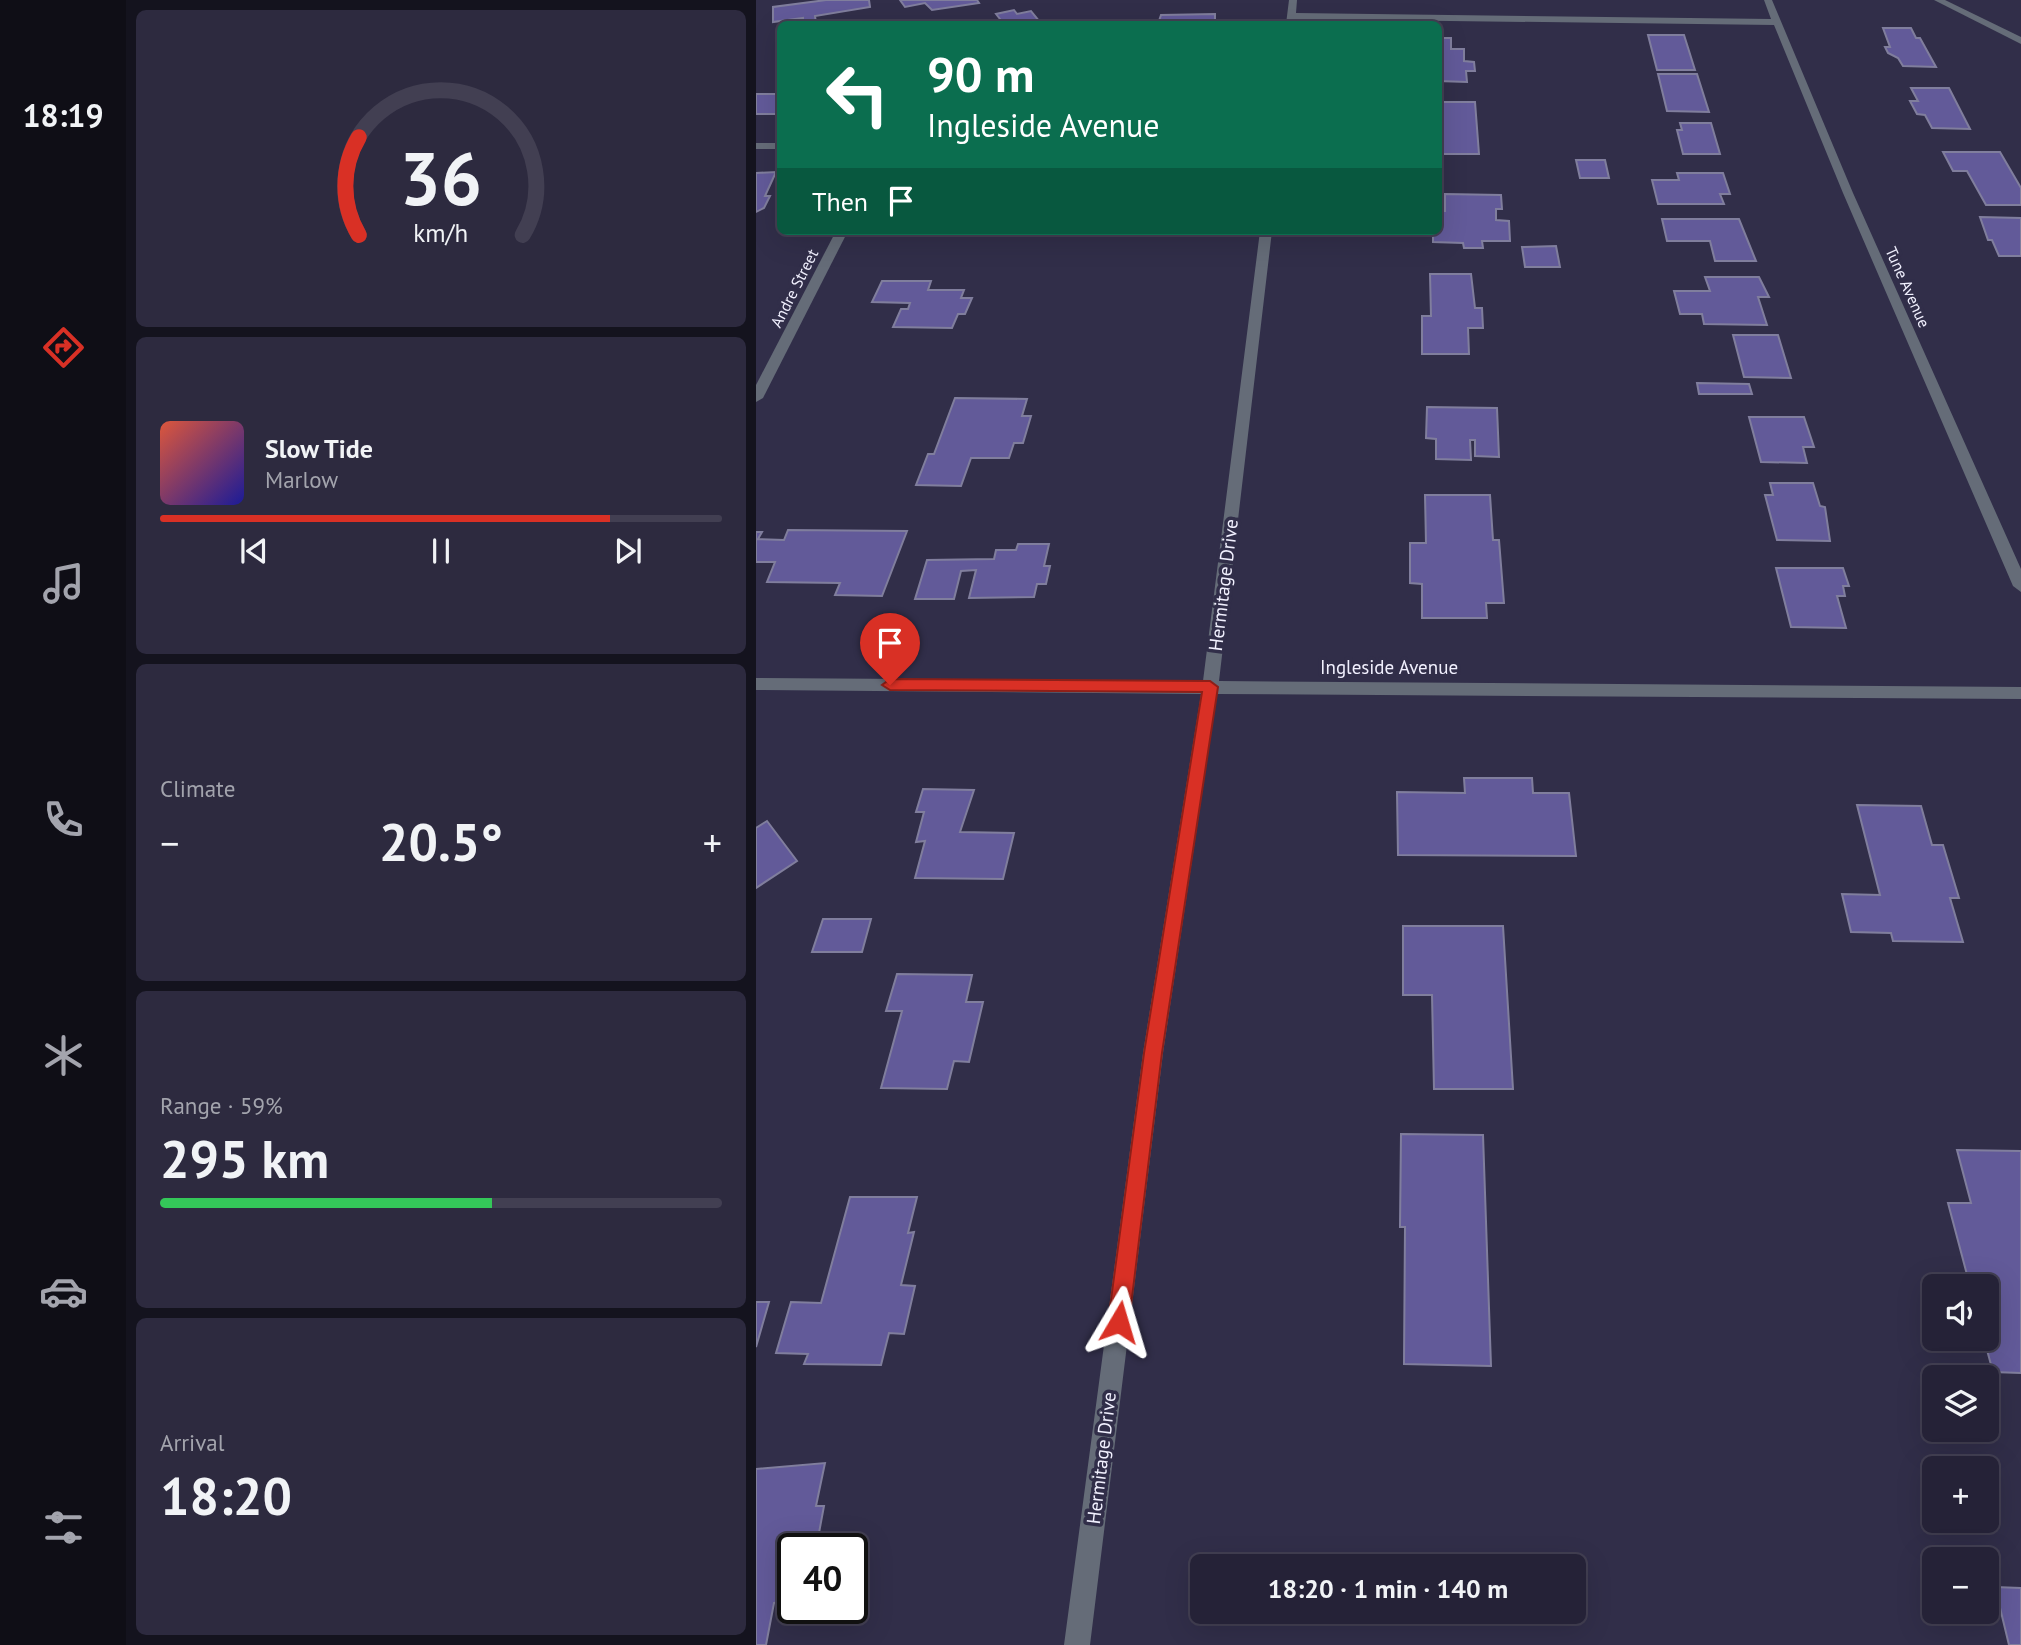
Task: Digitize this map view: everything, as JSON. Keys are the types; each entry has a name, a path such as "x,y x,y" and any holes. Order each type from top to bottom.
{"street":[{"path":"1293,0 1291,20 1776,22"},
{"name":"Tune Avenue","path":"1768,0 2021,586"},
{"path":"1938,0 2021,41"},
{"path":"756,146 777,146"},
{"name":"Andre Street","path":"756,398 840,235"},
{"name":"Hermitage Drive","path":"1077,1645 1153,1053 1210,687 1266,235"},
{"name":"Ingleside Avenue","path":"756,684 2021,693"}],"building":[{"path":"826,0 869,0 870,7 815,16 816,21 803,21 803,18 773,22 773,7"},
{"path":"900,0 977,0 979,3 932,10 925,3 905,7"},
{"path":"1014,10 1017,14 1031,11 1039,21 1002,21 996,14"},
{"path":"1215,14 1215,21 1159,21 1161,15"},
{"path":"1883,28 1911,28 1916,38 1920,38 1936,67 1903,66 1898,58 1888,53 1885,47 1890,47"},
{"path":"1648,35 1684,35 1695,70 1657,70"},
{"path":"1442,38 1451,38 1451,49 1464,49 1464,61 1474,62 1475,71 1466,71 1467,82 1442,81"},
{"path":"1658,74 1697,74 1709,112 1667,111"},
{"path":"1911,88 1949,88 1970,129 1932,128 1925,115 1917,114 1910,101 1918,101"},
{"path":"756,94 777,94 777,114 756,114"},
{"path":"1442,102 1475,102 1479,154 1442,154"},
{"path":"1680,123 1711,123 1720,154 1683,154 1677,130 1682,130"},
{"path":"1943,152 2000,152 2021,188 2021,205 1986,205 1967,171 1953,171"},
{"path":"1576,160 1605,160 1609,178 1580,178"},
{"path":"776,172 765,196 770,196 764,208 756,212 756,173"},
{"path":"1677,173 1723,173 1730,194 1720,194 1724,204 1658,204 1652,180 1679,180"},
{"path":"1445,194 1501,195 1502,209 1496,209 1496,220 1509,221 1510,241 1482,241 1483,248 1464,248 1463,243 1433,242 1433,235 1442,235 1442,211 1445,211"},
{"path":"1980,217 2021,218 2021,256 1999,256 1992,240 1988,240"},
{"path":"1662,219 1739,219 1756,261 1715,261 1710,241 1667,241"},
{"path":"1556,246 1560,267 1525,267 1522,247"},
{"path":"1430,274 1471,274 1475,308 1482,308 1483,328 1468,328 1469,354 1422,354 1422,316 1431,316"},
{"path":"1705,277 1759,277 1769,297 1758,297 1767,325 1704,324 1702,314 1680,314 1674,291 1710,291"},
{"path":"882,281 931,281 928,290 964,290 961,298 972,298 965,314 958,314 952,328 893,327 901,309 908,309 910,303 872,302"},
{"path":"1733,335 1778,335 1791,378 1744,377"},
{"path":"1697,383 1749,384 1752,394 1699,394"},
{"path":"955,398 1027,399 1022,416 1031,416 1023,443 1014,443 1009,458 971,458 961,486 916,485 928,454 934,454"},
{"path":"1427,407 1497,408 1499,457 1475,456 1475,440 1470,440 1471,460 1436,459 1436,439 1426,438"},
{"path":"1749,417 1804,417 1814,447 1803,447 1807,463 1761,462"},
{"path":"1770,483 1813,483 1820,506 1825,507 1830,541 1777,540 1765,495 1773,495"},
{"path":"1425,495 1490,495 1493,540 1499,540 1504,603 1486,603 1487,618 1422,618 1422,584 1410,583 1410,543 1426,543"},
{"path":"788,530 907,531 882,596 835,595 840,583 767,582 775,562 756,562 756,532 762,532 758,539 784,540"},
{"path":"1018,544 1049,544 1044,566 1050,566 1046,584 1037,584 1034,597 969,598 976,570 961,571 954,599 915,599 927,560 994,559 996,550 1016,550"},
{"path":"1776,568 1843,568 1849,586 1843,586 1845,596 1837,596 1846,628 1791,627"},
{"path":"1464,778 1532,778 1533,793 1569,793 1576,856 1398,855 1397,792 1465,793"},
{"path":"923,789 974,790 960,832 1014,833 1003,879 915,878 925,841 916,842 924,812 916,812"},
{"path":"1857,805 1921,806 1932,845 1943,845 1959,898 1950,898 1963,942 1893,941 1891,933 1851,932 1842,894 1880,895"},
{"path":"767,821 797,861 756,888 756,828"},
{"path":"823,919 871,919 862,952 812,952"},
{"path":"1403,926 1503,926 1513,1089 1434,1089 1432,995 1403,995"},
{"path":"897,974 972,975 966,1002 983,1002 969,1062 954,1061 947,1089 881,1088 902,1011 886,1011"},
{"path":"1401,1134 1483,1135 1491,1366 1404,1364 1405,1227 1400,1227"},
{"path":"1957,1150 2021,1151 2021,1373 1999,1372 1999,1365 1991,1365 1987,1351 1999,1351 1999,1274 1967,1274 1948,1203 1971,1203"},
{"path":"850,1197 917,1197 908,1233 914,1232 901,1285 915,1286 904,1334 889,1333 881,1365 804,1364 808,1354 776,1353 791,1302 821,1303"},
{"path":"756,1302 769,1302 756,1347"},
{"path":"825,1463 816,1506 824,1506 819,1533 777,1533 777,1603 774,1603 766,1645 756,1645 756,1469"},
{"path":"1999,1587 2021,1588 2021,1645 2009,1645 1999,1604"}],"route":[{"path":"890,685 1210,687 1153,1053 1119,1322"}]}
